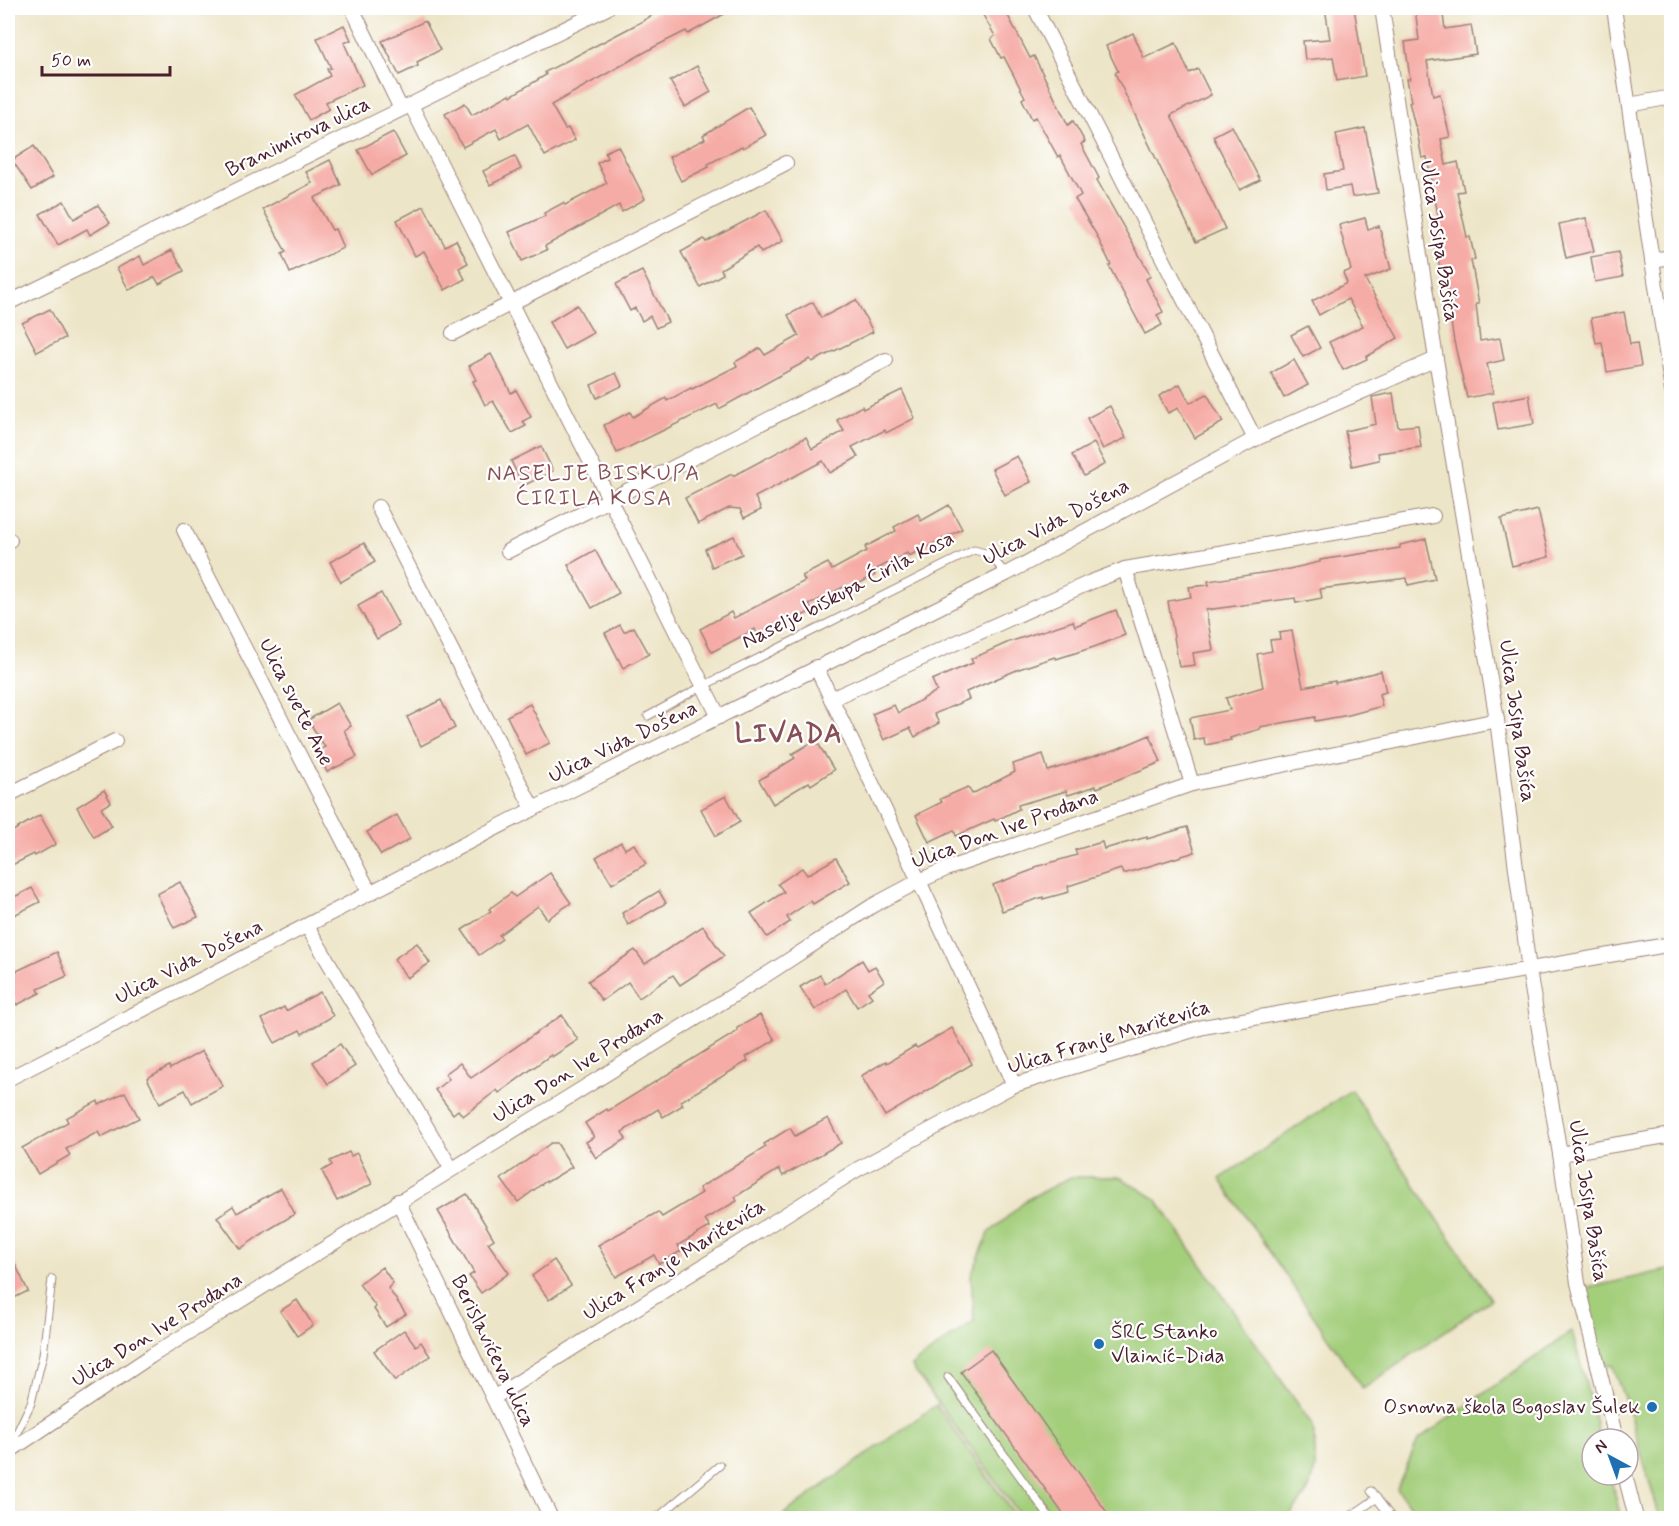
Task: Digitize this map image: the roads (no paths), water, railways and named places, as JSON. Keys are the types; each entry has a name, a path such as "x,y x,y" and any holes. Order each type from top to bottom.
{"street":[{"path":"352,8 510,302 719,717"},
{"name":"Branimirova ulica","path":"8,303 607,8"},
{"path":"1035,8 1255,439"},
{"name":"Ulica Josipa Bašića","path":"1382,8 1436,359 1497,720 1529,970 1560,1154 1578,1283 1613,1427"},
{"path":"1614,8 1671,391"},
{"path":"1629,105 1671,97"},
{"path":"453,333 786,163"},
{"path":"1652,260 1671,257"},
{"name":"Ulica Vida Došena","path":"8,1079 533,809 1006,574 1255,439 1436,359"},
{"path":"508,551 886,360"},
{"path":"378,507 533,809"},
{"path":"831,699 1091,582 1125,569 1433,516"},
{"name":"Ulica svete Ane","path":"184,530 370,893"},
{"path":"1125,569 1192,784"},
{"path":"816,668 1014,1085"},
{"name":"Ulica Don Ive Prodana","path":"8,1452 151,1356 258,1291 398,1201 769,973 872,906 919,881 946,869 1192,784 1497,720"},
{"path":"8,795 115,741"},
{"path":"307,926 451,1168"},
{"name":"Ulica Franje Maričevića","path":"493,1398 858,1169 1014,1085 1203,1027 1671,944"},
{"path":"1560,1154 1671,1135"},
{"name":"Berislavićeva ulica","path":"398,1201 551,1518"},
{"path":"1628,1487 1636,1518"}],"lane":[{"name":"Naselje biskupa Ćirila Kosa","path":"648,716 974,550 989,554 1006,574"},
{"path":"8,1452 31,1403 43,1355 52,1279"},
{"path":"948,1377 1050,1518"},
{"path":"657,1518 720,1465"},
{"path":"1371,1491 1392,1518"},
{"path":"1348,1518 1377,1498"}],"place":[{"name":"ŠRC Stanko Vlainić-Dida","path":"1099,1344"},
{"name":"Osnovna škola Bogoslav Šulek","path":"1652,1407"}],"district":[{"name":"NASELJE BISKUPA ĆIRILA KOSA","path":"594,486"},
{"name":"LIVADA","path":"789,734"}]}
